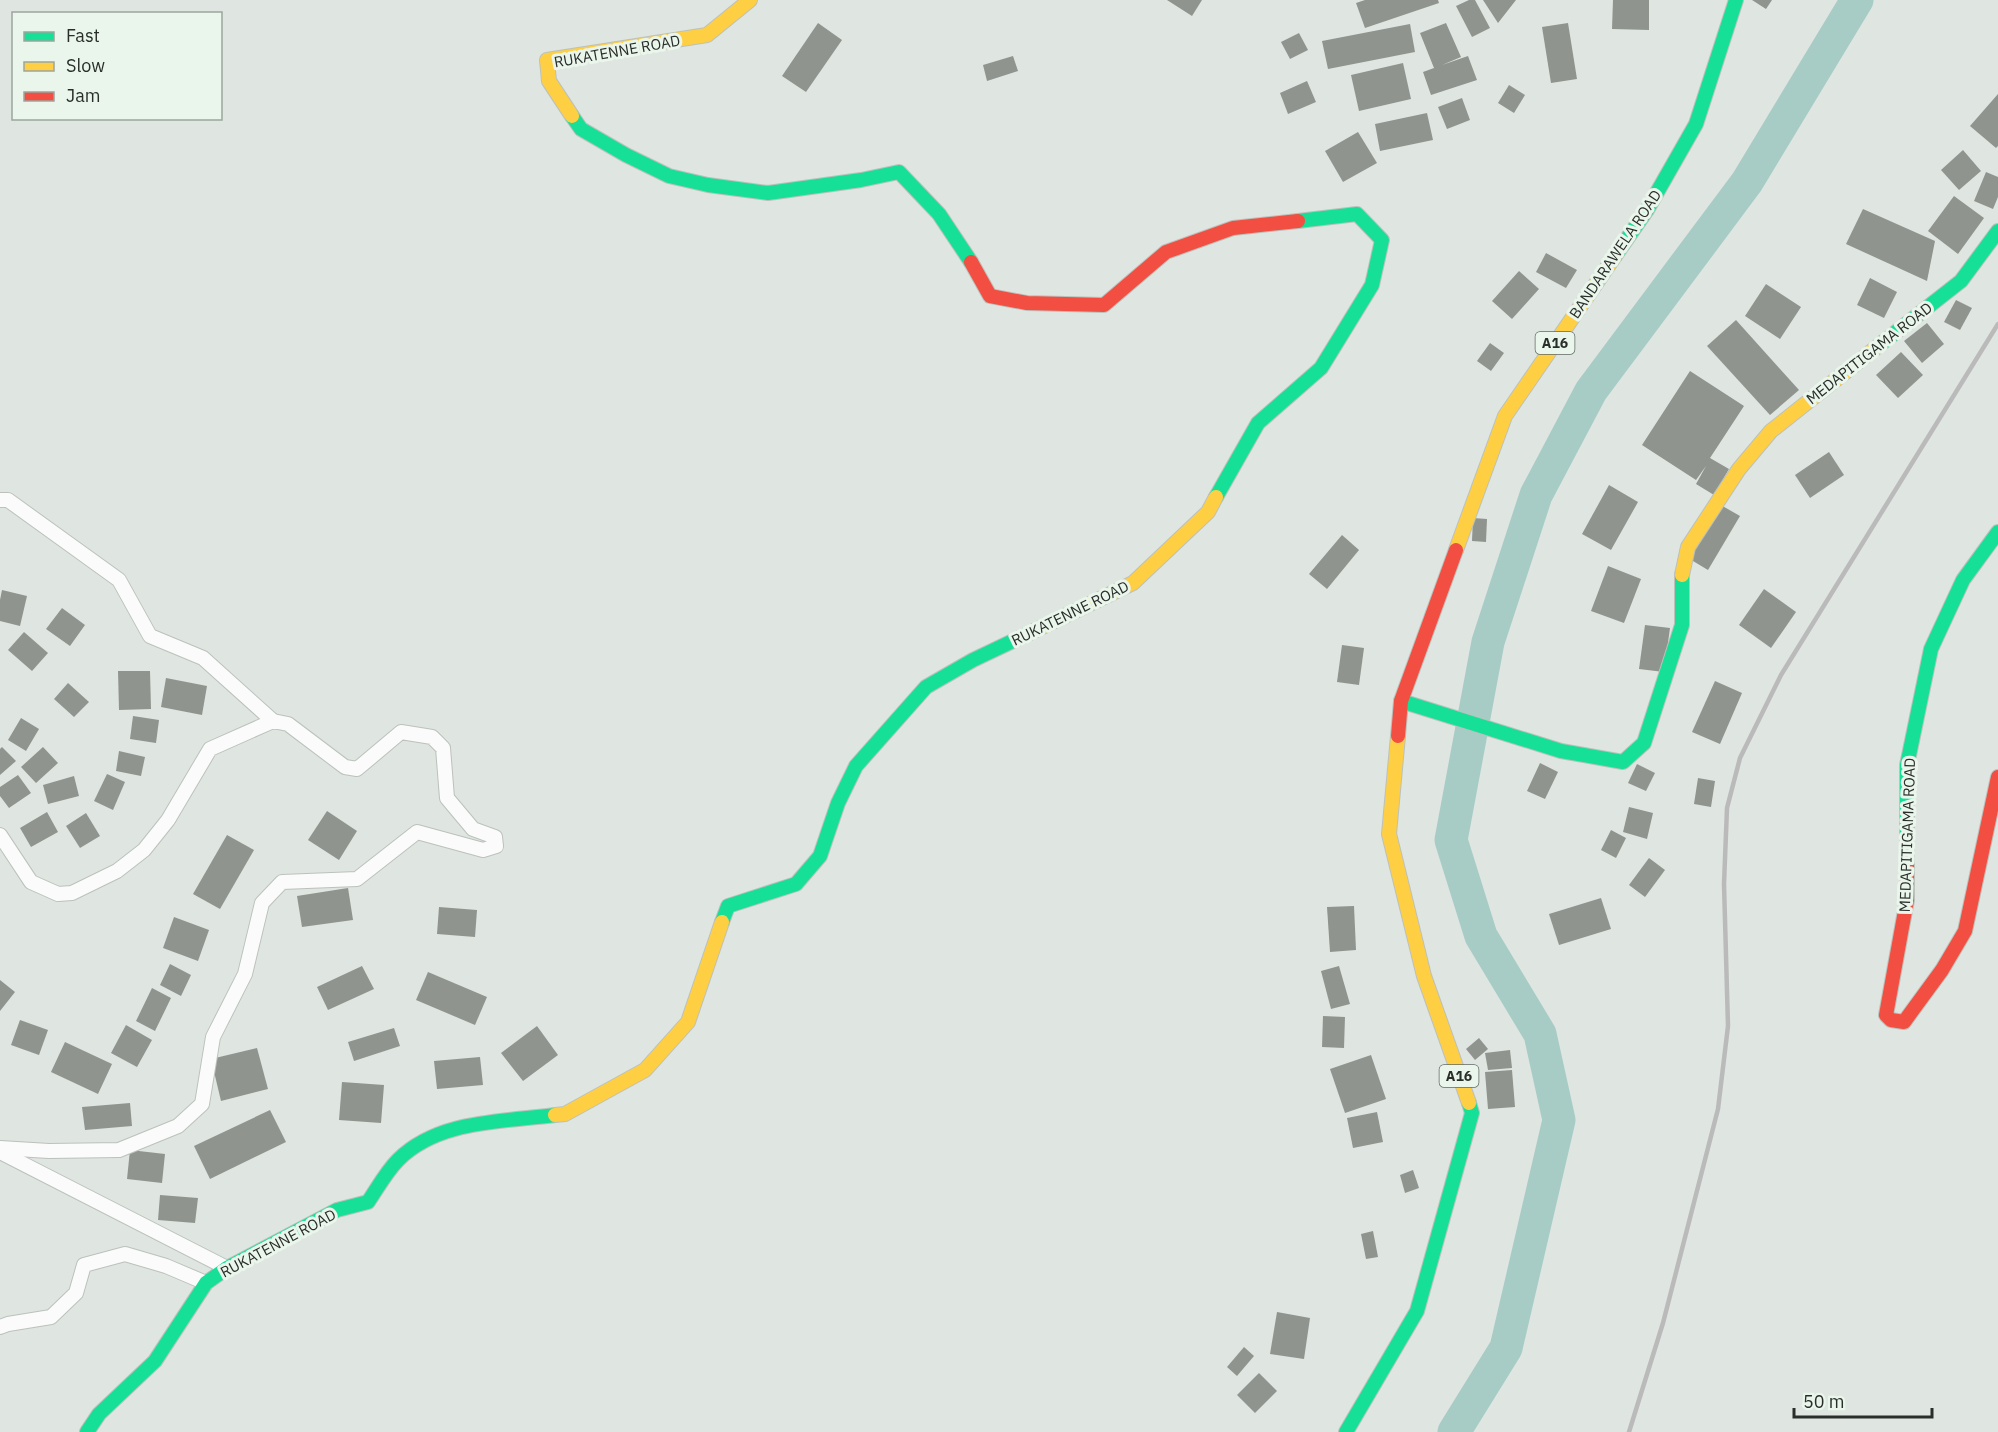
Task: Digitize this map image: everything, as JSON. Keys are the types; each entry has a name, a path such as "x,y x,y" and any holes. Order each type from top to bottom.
{"main road":[{"name":"RUKATENNE ROAD","path":"87,1432 99,1414 155,1361 206,1283 227,1268 337,1210 368,1202 397,1161 425,1138 466,1126 566,1114 645,1070 688,1022 728,906 796,884 820,856 838,803 856,766 926,687 973,660 1133,582 1208,513 1258,423 1321,368 1371,285 1382,240 1357,214 1233,228 1166,252 1104,305 1027,303 990,296 964,248 939,213 899,172 768,194 708,185 669,176 581,129 549,81 547,60 707,35 750,0"},
{"name":"BANDARAWELA ROAD","path":"1401,701 1505,416 1647,210 1696,124 1736,0"},
{"name":"MEDAPITIGAMA ROAD","path":"1401,701 1561,751 1623,762 1644,742 1682,625 1682,572 1688,547 1739,469 1772,431 1961,281 1998,231"},
{"name":"MEDAPITIGAMA ROAD","path":"1998,532 1963,579 1931,649 1907,765 1907,900 1886,1015 1891,1020 1904,1022 1942,970 1965,932 1998,777"},
{"name":"A16","path":"1346,1432 1417,1311 1472,1113 1424,976 1389,834 1401,701"}],"street":[{"path":"0,500 8,500 119,580 150,636 203,658 273,721 288,724 345,767 357,769 401,732 432,737 444,748 447,798 473,829 495,837 496,846 483,850 417,832 357,879 282,882 262,903 245,974 213,1037 202,1104 178,1126 119,1150 0,1150"},
{"path":"0,835 30,882 58,894 72,893 117,872 144,850 168,820 210,749 273,721"},
{"path":"0,1150 227,1268"},
{"path":"0,1327 51,1317 75,1293 84,1265 125,1254 166,1266 206,1283"}],"building":[{"path":"1167,0 1202,0 1192,16"},
{"path":"1365,0 1438,0 1439,3 1365,28 1356,3"},
{"path":"1469,0 1475,0 1490,28 1472,37 1456,6"},
{"path":"1483,0 1516,0 1498,23"},
{"path":"1613,0 1649,0 1649,30 1612,29"},
{"path":"1752,0 1772,0 1766,9"},
{"path":"818,23 842,40 806,92 782,76"},
{"path":"1446,23 1461,57 1442,65 1468,56 1477,80 1431,95 1423,72 1434,68 1420,33"},
{"path":"1568,23 1577,79 1551,83 1542,27"},
{"path":"1410,24 1415,52 1328,69 1322,41"},
{"path":"1299,33 1308,50 1290,59 1281,42"},
{"path":"1013,56 1018,71 987,81 983,65"},
{"path":"1403,63 1411,99 1359,111 1351,75"},
{"path":"1307,81 1316,102 1288,114 1280,93"},
{"path":"1509,85 1525,95 1514,113 1498,103"},
{"path":"1998,94 1998,146 1996,148 1970,126"},
{"path":"1462,98 1470,120 1447,129 1438,107"},
{"path":"1427,113 1433,140 1380,151 1375,124"},
{"path":"1358,132 1377,163 1343,182 1325,151"},
{"path":"1963,150 1981,171 1959,190 1941,170"},
{"path":"1986,172 1998,177 1998,197 1993,209 1974,201"},
{"path":"1954,196 1984,218 1958,254 1928,231"},
{"path":"1863,209 1935,241 1927,281 1846,244"},
{"path":"1546,253 1577,270 1566,288 1536,272"},
{"path":"1519,271 1539,289 1512,319 1492,301"},
{"path":"1870,278 1897,292 1884,318 1857,305"},
{"path":"1766,284 1801,307 1780,339 1745,316"},
{"path":"1956,300 1972,308 1960,330 1944,322"},
{"path":"1736,320 1799,390 1770,415 1707,346"},
{"path":"1927,323 1944,344 1922,363 1904,341"},
{"path":"1490,343 1504,353 1491,371 1477,361"},
{"path":"1901,352 1923,375 1898,398 1876,375"},
{"path":"1690,371 1744,406 1710,458 1729,469 1714,495 1696,484 1706,466 1696,480 1642,445"},
{"path":"1829,452 1844,475 1810,498 1795,475"},
{"path":"1609,485 1638,502 1611,550 1582,534"},
{"path":"1719,504 1740,516 1708,570 1688,558"},
{"path":"1473,518 1487,519 1486,542 1472,541"},
{"path":"1342,535 1359,550 1327,589 1309,574"},
{"path":"1608,566 1641,579 1624,623 1591,611"},
{"path":"1764,589 1796,612 1771,648 1739,625"},
{"path":"2,590 27,596 20,626 0,621"},
{"path":"62,608 85,625 70,646 46,629"},
{"path":"1645,625 1670,628 1664,672 1639,669"},
{"path":"24,632 48,653 32,671 8,650"},
{"path":"1342,645 1364,648 1359,685 1337,682"},
{"path":"118,671 150,671 151,709 119,710"},
{"path":"166,678 207,686 202,715 161,707"},
{"path":"1715,681 1742,693 1720,744 1692,732"},
{"path":"68,683 89,702 74,717 54,699"},
{"path":"133,716 159,720 156,743 130,739"},
{"path":"21,718 39,729 26,751 8,740"},
{"path":"2,747 16,761 0,775 0,749"},
{"path":"43,747 58,763 36,783 21,767"},
{"path":"119,751 145,757 141,776 116,771"},
{"path":"1540,763 1558,772 1545,799 1527,791"},
{"path":"1637,764 1655,773 1646,791 1628,783"},
{"path":"107,774 125,782 113,810 94,801"},
{"path":"18,775 31,793 9,808 0,796 0,787"},
{"path":"74,776 79,796 48,804 43,785"},
{"path":"1698,778 1715,781 1711,807 1694,804"},
{"path":"1629,807 1653,813 1647,839 1623,832"},
{"path":"327,811 357,831 339,860 308,840"},
{"path":"47,812 58,832 31,847 20,828"},
{"path":"86,813 100,836 80,848 66,826"},
{"path":"1611,830 1626,838 1616,858 1601,850"},
{"path":"227,835 254,850 220,909 193,894"},
{"path":"1649,858 1665,870 1645,897 1629,885"},
{"path":"348,888 353,920 302,927 297,896"},
{"path":"1601,898 1611,929 1559,945 1549,914"},
{"path":"1354,906 1356,950 1330,952 1327,907"},
{"path":"439,907 477,910 475,937 437,934"},
{"path":"174,917 209,930 198,961 163,948"},
{"path":"170,964 191,975 181,996 160,985"},
{"path":"362,966 374,989 328,1010 317,987"},
{"path":"1339,966 1350,1004 1331,1009 1321,971"},
{"path":"428,972 487,997 475,1025 416,1000"},
{"path":"0,980 15,992 0,1011"},
{"path":"152,988 171,998 155,1031 136,1021"},
{"path":"1323,1016 1345,1017 1344,1048 1322,1047"},
{"path":"20,1020 48,1030 39,1055 11,1045"},
{"path":"126,1025 152,1040 137,1067 111,1053"},
{"path":"537,1026 558,1055 523,1081 501,1053"},
{"path":"394,1028 400,1046 354,1061 348,1042"},
{"path":"1479,1038 1488,1049 1475,1060 1466,1049"},
{"path":"65,1042 112,1064 98,1094 51,1072"},
{"path":"257,1048 268,1089 221,1101 211,1059"},
{"path":"1510,1050 1512,1068 1488,1070 1485,1053"},
{"path":"1371,1055 1386,1099 1345,1113 1330,1069"},
{"path":"480,1057 483,1085 437,1089 434,1061"},
{"path":"1512,1070 1515,1107 1488,1109 1485,1072"},
{"path":"342,1082 384,1085 381,1123 339,1120"},
{"path":"130,1103 132,1126 85,1130 82,1107"},
{"path":"270,1110 286,1142 210,1179 194,1146"},
{"path":"1377,1112 1383,1142 1353,1148 1347,1118"},
{"path":"130,1150 165,1154 162,1183 127,1179"},
{"path":"1413,1170 1419,1188 1405,1193 1400,1175"},
{"path":"160,1195 198,1198 195,1223 158,1220"},
{"path":"1373,1231 1378,1257 1366,1259 1361,1234"},
{"path":"1277,1312 1310,1318 1304,1359 1270,1354"},
{"path":"1244,1347 1254,1356 1237,1376 1227,1367"},
{"path":"1259,1373 1277,1391 1255,1413 1237,1395"}],"waterway":[{"path":"1454,1432 1506,1348 1559,1120 1540,1034 1481,936 1451,840 1488,642 1536,495 1591,391 1747,182 1857,0"}],"railway":[{"path":"1629,1432 1663,1323 1718,1109 1728,1026 1724,884 1727,808 1740,758 1781,675 1998,324"}],"traffic: fast":[{"path":"1615,256 1647,210 1696,124 1736,0"},
{"path":"572,116 581,129 626,155 669,176 708,185 768,193 861,180 899,172 939,214 971,262"},
{"path":"1216,497 1258,423 1321,368 1372,285 1382,240 1357,214 1298,221"},
{"path":"1882,343 1961,281 1998,231"},
{"path":"1907,840 1907,765 1931,649 1963,580 1998,532"},
{"path":"1401,701 1561,751 1623,762 1644,743 1682,625 1682,575"},
{"path":"722,922 728,906 796,884 820,856 838,803 856,766 926,687 973,660 1038,629"},
{"path":"1346,1432 1417,1311 1472,1113 1469,1103"},
{"path":"87,1432 99,1414 155,1361 206,1283 227,1268 337,1210 368,1202 398,1160 414,1147 432,1137 472,1125 555,1115"}],"traffic: slow":[{"path":"572,116 549,81 547,60 707,35 750,0"},
{"path":"1456,550 1505,416 1615,256"},
{"path":"1682,575 1688,547 1739,469 1771,431 1882,343"},
{"path":"1038,629 1133,583 1208,512 1216,497"},
{"path":"1398,736 1389,834 1424,976 1469,1103"},
{"path":"555,1115 565,1114 645,1070 688,1022 722,922"}],"traffic: jam":[{"path":"971,262 990,296 1027,303 1104,305 1166,252 1233,228 1298,221"},
{"path":"1398,736 1401,701 1456,550"},
{"path":"1907,840 1907,900 1886,1015 1891,1020 1904,1022 1942,970 1965,931 1998,777"}]}
